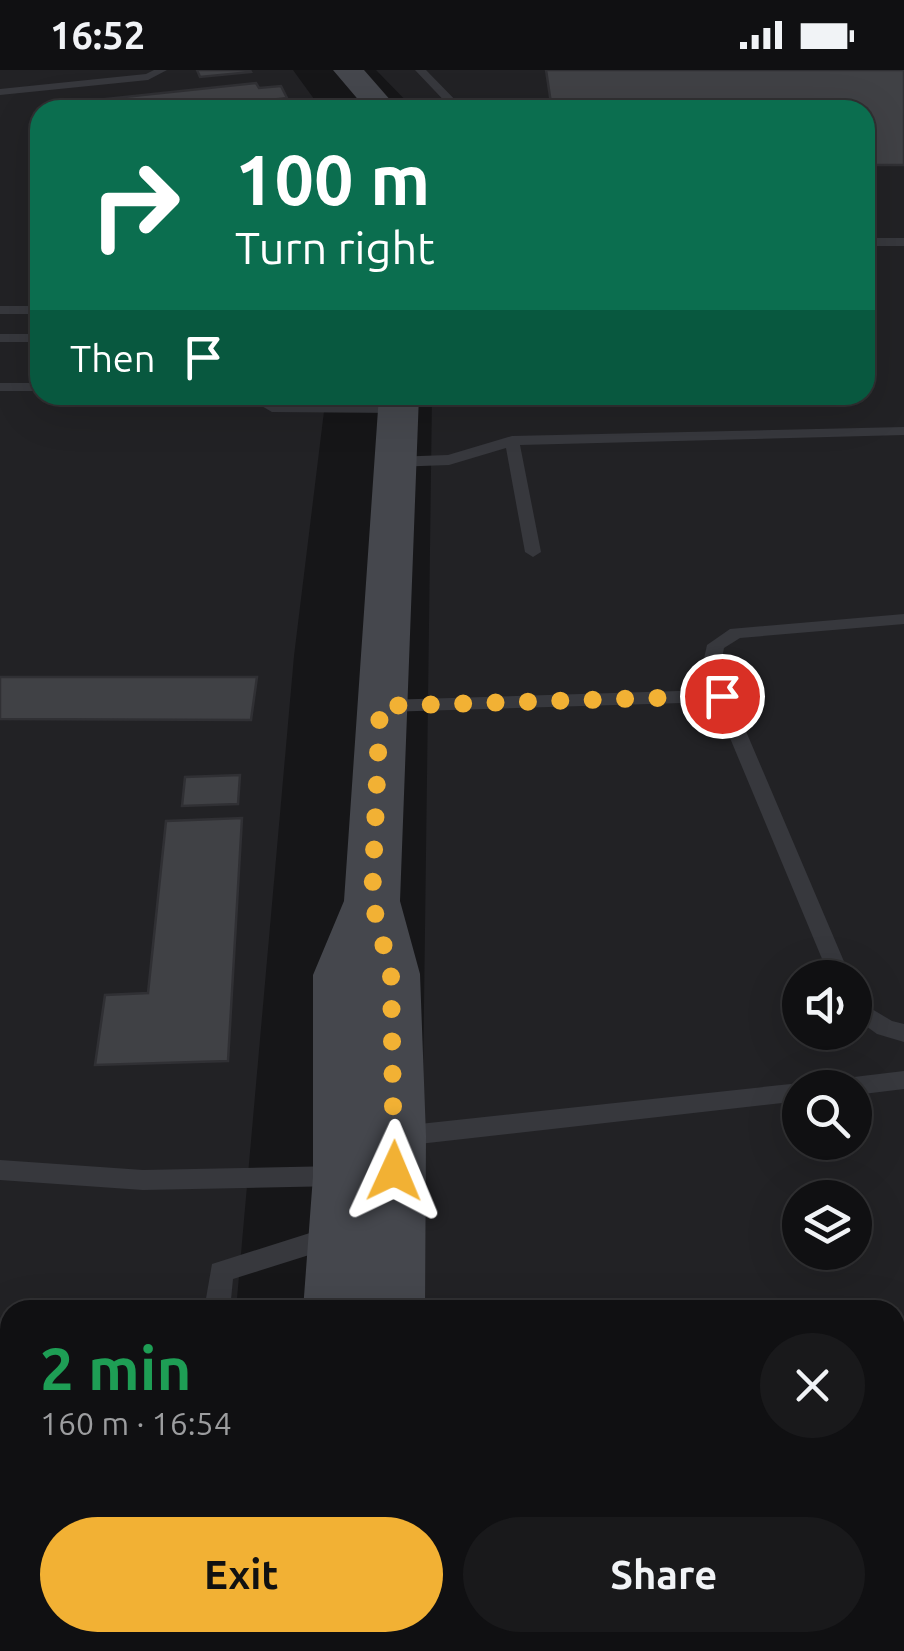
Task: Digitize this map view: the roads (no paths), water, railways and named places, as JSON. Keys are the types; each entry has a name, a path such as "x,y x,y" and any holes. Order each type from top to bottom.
{"main road":[{"path":"348,70 375,100"},
{"path":"390,1300 394,1136 391,974 372,901 398,405"},
{"path":"339,1300 344,1205 342,975 372,901"}],"lane":[{"path":"62,70 74,84"},
{"path":"0,92 148,77 162,70"},
{"path":"420,70 449,100"},
{"path":"875,242 904,242"},
{"path":"0,310 30,310"},
{"path":"0,338 30,338"},
{"path":"0,387 30,387"},
{"path":"267,405 272,408 335,405"},
{"path":"393,462 449,460 512,441 904,431"},
{"path":"512,441 533,552"},
{"path":"833,960 712,664 716,645 736,633 904,620"},
{"path":"380,706 722,696"},
{"path":"872,1019 885,1028 904,1033"},
{"path":"872,1084 904,1080"},
{"path":"394,1136 782,1094"},
{"path":"0,1170 142,1180 344,1205"},
{"path":"218,1300 221,1272 344,1205"}]}
